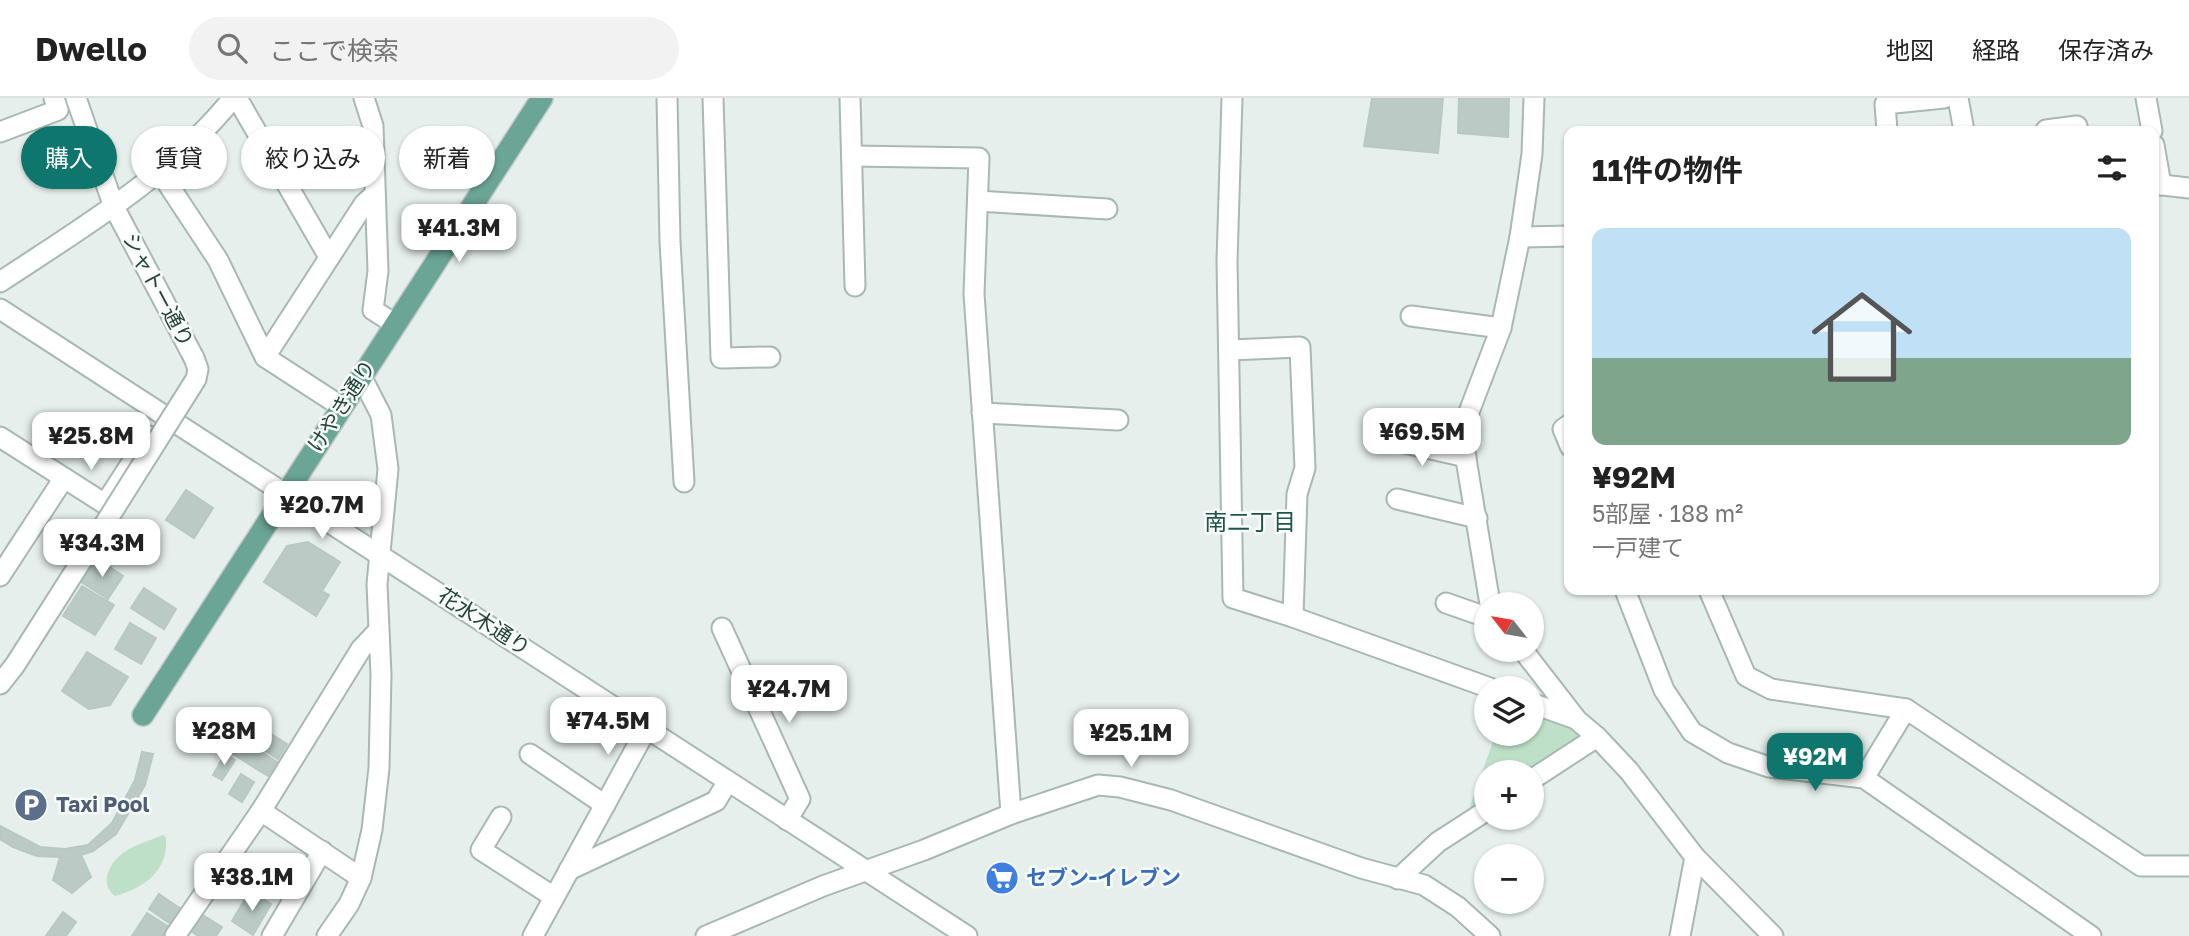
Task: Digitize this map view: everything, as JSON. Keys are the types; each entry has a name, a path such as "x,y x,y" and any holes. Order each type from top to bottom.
{"main road":[{"name":"けやき通り","path":"143,715 542,98"}],"street":[{"path":"0,132 58,110 54,98"},
{"name":"シャトー通り","path":"0,684 15,665 196,379 198,369 114,207 76,98"},
{"path":"209,126 235,98 329,257"},
{"path":"364,98 373,126 379,271 373,310 396,324"},
{"path":"667,98 670,242 684,482"},
{"path":"713,98 721,358 770,358"},
{"path":"850,98 855,286"},
{"path":"1232,98 1228,186 1233,598 1474,682"},
{"path":"1488,592 1463,441 1469,412 1501,328 1520,237 1532,154 1534,98"},
{"path":"1887,126 1885,104 1944,98"},
{"path":"1958,98 1963,126"},
{"path":"2146,98 2151,126"},
{"path":"853,156 979,158 974,294 1011,814"},
{"path":"2159,185 2189,188"},
{"path":"0,282 138,189"},
{"path":"171,189 218,260 265,357 342,407"},
{"path":"265,357 364,204 375,194"},
{"path":"978,201 1107,209"},
{"path":"1520,237 1564,236"},
{"name":"花水木通り","path":"0,309 967,936"},
{"path":"1411,316 1501,328"},
{"path":"1229,350 1300,347 1306,468 1297,494 1293,617"},
{"path":"327,936 361,878 372,830 379,768 381,675 377,584 388,469 381,415 362,376"},
{"path":"982,413 1118,420"},
{"path":"0,437 105,504 163,414"},
{"path":"1387,439 1466,457"},
{"path":"0,576 64,478"},
{"path":"1398,499 1477,519"},
{"path":"1627,595 1664,690 1692,732 1728,753 1769,767 1864,778 2091,936"},
{"path":"1711,595 1746,676 1771,689 1906,709 2141,866 2189,866"},
{"path":"1446,603 1474,613"},
{"path":"723,628 800,799 787,820"},
{"path":"174,936 261,811 361,649 378,631"},
{"path":"1532,662 1577,720 1629,771 1695,857 1773,936"},
{"path":"1544,708 1577,720"},
{"path":"1864,778 1906,709"},
{"path":"533,936 647,728"},
{"path":"1544,772 1597,737"},
{"path":"530,754 605,805"},
{"path":"569,870 716,801 728,781"},
{"path":"705,936 823,886 866,872 1011,814 1098,785 1121,787 1171,800 1398,879 1424,885 1458,907 1490,936"},
{"path":"261,811 361,878"},
{"path":"501,817 481,850 554,897"},
{"path":"1398,879 1438,842 1474,819"},
{"path":"272,936 322,851"},
{"path":"1680,936 1695,857"}],"green space":[{"path":"1544,718 1577,729 1577,743 1544,763 1544,760 1486,760 1491,746 1544,746"},
{"path":"163,835 166,837 166,849 159,869 145,883 115,896 107,885 107,879 115,860 130,849"}],"building":[{"path":"1372,98 1443,98 1438,153 1364,146"},
{"path":"1459,98 1509,98 1508,137 1458,133"},
{"path":"186,490 213,508 194,538 166,520"},
{"path":"308,542 340,562 322,591 329,595 316,616 264,582 287,546"},
{"path":"96,558 123,576 108,599 81,582"},
{"path":"82,586 114,605 95,635 63,616"},
{"path":"144,588 176,609 164,629 131,608"},
{"path":"130,623 156,638 141,664 115,649"},
{"path":"87,652 128,677 110,705 89,709 62,691"},
{"path":"248,719 287,744 278,759 239,734"},
{"path":"237,736 277,762 268,776 228,751"},
{"path":"142,752 153,754 145,785 116,834 93,851 81,855 91,877 72,893 53,880 60,857 37,856 0,839 0,826 40,847 65,849 88,845 112,823 135,780"},
{"path":"225,754 235,760 222,780 213,775"},
{"path":"241,774 254,782 242,802 229,794"},
{"path":"250,891 271,904 253,935 232,921"},
{"path":"159,894 181,909 171,924 149,909"},
{"path":"63,912 76,922 66,936 46,936"},
{"path":"147,913 169,927 164,936 132,936"},
{"path":"201,914 222,927 216,936 198,936 191,931"}],"place":[{"name":"Taxi Pool","path":"31,805"},
{"name":"セブン-イレブン","path":"1002,878"}],"district":[{"name":"南二丁目","path":"1250,522"}]}
